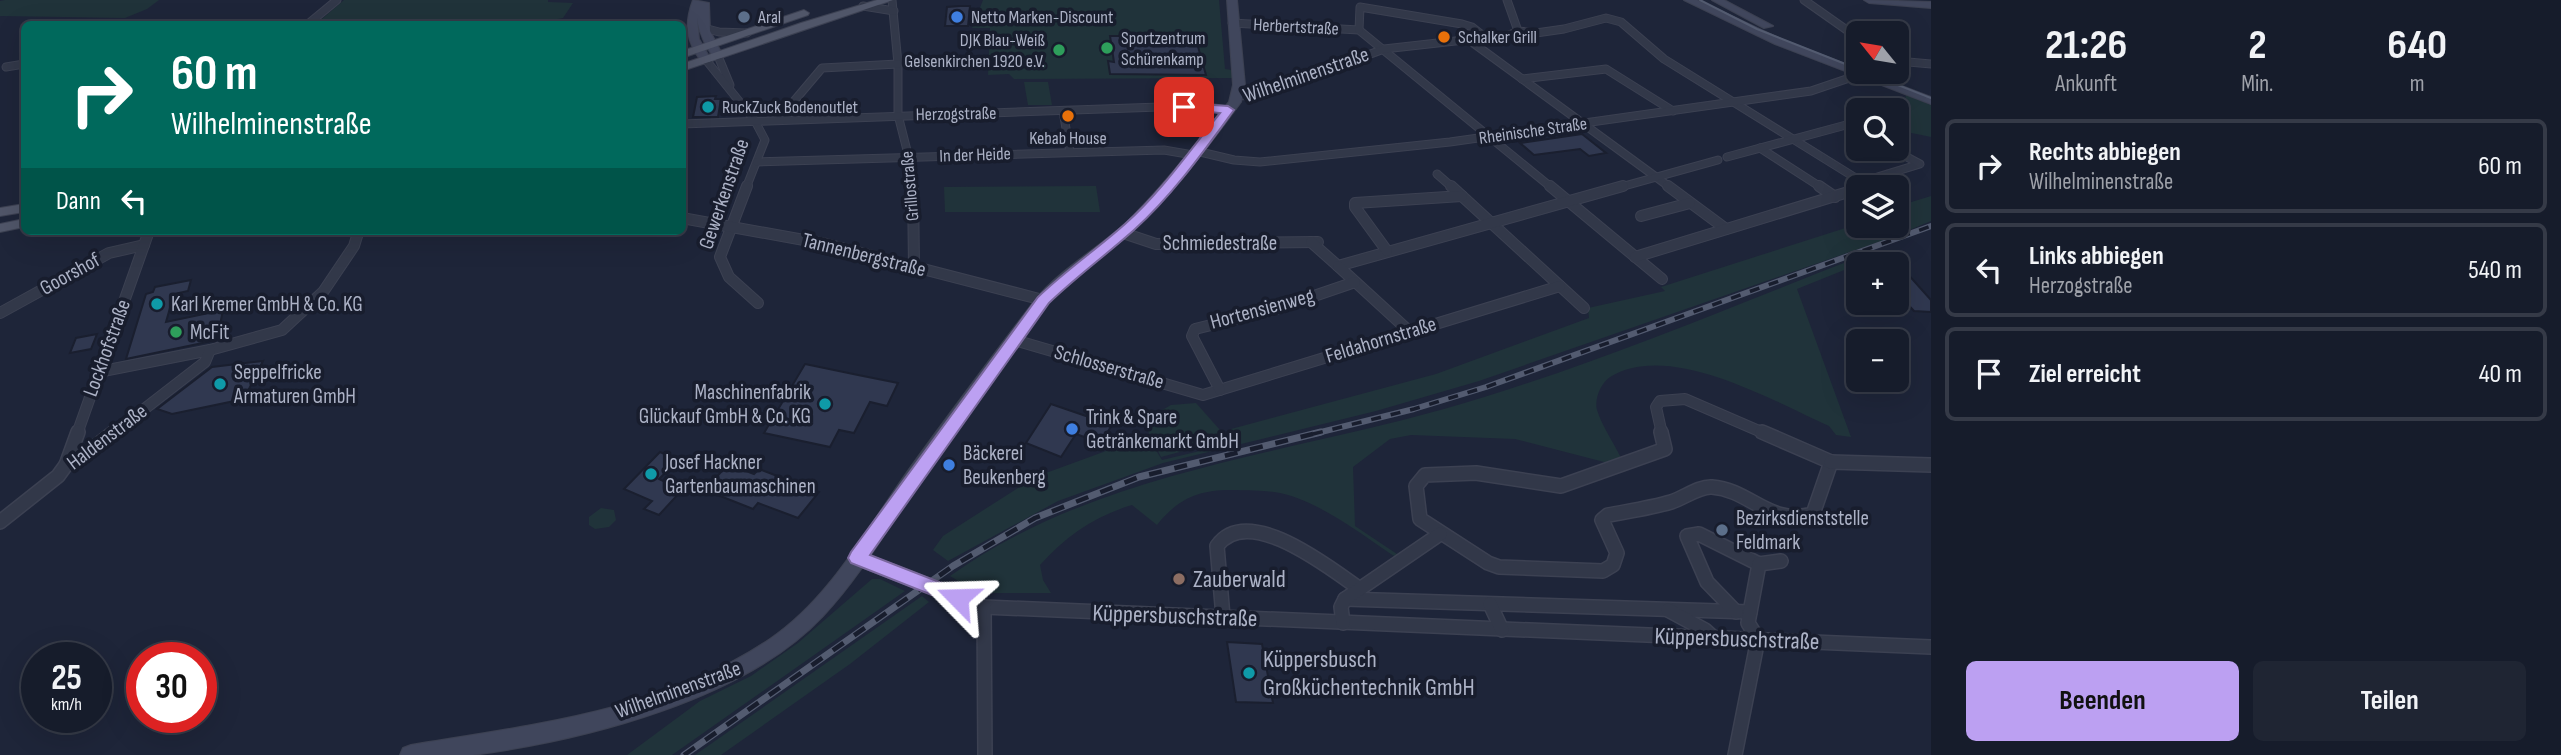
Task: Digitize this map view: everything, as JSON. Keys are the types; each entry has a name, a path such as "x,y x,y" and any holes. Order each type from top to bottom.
{"main road":[{"path":"686,66 747,33 845,0"},
{"path":"686,54 696,50 711,54 863,6 891,4"},
{"path":"0,212 21,208"},
{"path":"0,228 21,224"}],"street":[{"path":"312,21 337,0"},
{"path":"696,50 691,31 698,0"},
{"name":"Gewerkenstraße","path":"705,0 701,19 711,54 765,140 720,257 720,267 726,276 750,291 758,303"},
{"name":"Grillostraße","path":"894,22 900,0"},
{"path":"1232,0 1237,95"},
{"path":"1507,0 1518,31"},
{"path":"1689,0 1779,42 1846,66"},
{"path":"1717,0 1810,44 1846,58"},
{"path":"1726,0 1734,9"},
{"path":"1804,0 1846,30"},
{"path":"1869,0 1931,4"},
{"name":"Grillostraße","path":"891,4 898,64 898,115 910,157 914,267"},
{"path":"1359,30 1360,7 1462,23 1486,38"},
{"name":"Wilhelminenstraße","path":"411,755 552,730 699,687 749,664 801,627 818,610 857,558 1044,300 1074,271 1123,233 1155,201 1237,95 1255,97 1384,49 1509,35 1518,31 1542,32 1600,18 1621,22 1650,49 1846,176"},
{"name":"Herbertstraße","path":"1232,23 1359,30 1662,279"},
{"path":"704,28 719,32 747,33"},
{"path":"1469,40 1726,229"},
{"name":"Gewerkenstraße","path":"711,54 732,91"},
{"path":"1909,62 1931,64"},
{"path":"6,67 21,64"},
{"path":"778,120 822,68 898,64"},
{"path":"1522,79 1606,69 1673,111"},
{"name":"Rheinische Straße","path":"1194,153 1260,162 1490,137 1811,91 1846,79"},
{"path":"1909,82 1931,91"},
{"path":"1891,84 1931,101"},
{"name":"Herzogstraße","path":"686,124 1209,107 1228,110"},
{"path":"1063,111 1070,152"},
{"path":"1410,332 1338,266 1846,125"},
{"path":"1760,148 1835,197"},
{"name":"In der Heide","path":"757,162 1070,152 1170,150 1194,153"},
{"path":"1890,175 1920,164 1909,158"},
{"path":"1437,174 1584,308"},
{"path":"1635,257 1846,192"},
{"path":"1387,251 1355,207 1355,203 1462,197"},
{"path":"1641,216 1690,203"},
{"name":"Tannenbergstraße","path":"686,219 826,244 1044,300"},
{"name":"Schmiedestraße","path":"1123,233 1156,244 1315,242 1338,266"},
{"name":"Lockhofstraße","path":"66,465 148,235"},
{"path":"98,372 210,350 282,330 323,292 354,246 358,235"},
{"name":"Goorshof","path":"0,313 109,253 144,245"},
{"name":"Hortensienweg","path":"1220,390 1192,337 1195,328 1276,309 1355,282"},
{"name":"Feldahornstraße","path":"1203,395 1560,286"},
{"name":"Schlosserstraße","path":"1014,340 1203,395"},
{"name":"Haldenstraße","path":"0,522 58,476 66,465 79,458 205,362 210,350"},
{"path":"1831,462 1813,514 1802,518 1784,518 1723,490 1707,486 1660,506 1608,514 1602,520 1617,553 1613,565 1603,571 1499,567 1488,564 1420,519 1416,486 1425,475 1439,472 1509,477 1561,486 1569,484 1593,472 1665,449 1656,407 1660,401 1675,398 1703,406 1831,462 1931,465"},
{"path":"1223,617 1216,553 1219,541 1234,534 1278,538 1360,589"},
{"path":"1343,624 1341,607 1346,599 1440,534"},
{"path":"1734,610 1707,582 1687,536 1699,534 1759,564 1781,561"},
{"name":"Küppersbuschstraße","path":"857,558 984,607 1931,647"},
{"path":"1735,755 1758,639 1749,618 1759,564"},
{"name":"Küppersbuschstraße","path":"1346,599 1734,610 1749,618"},
{"path":"1490,604 1502,630"},
{"path":"984,607 985,755"},
{"path":"1665,608 1705,630 1715,639"}],"shaded area":[{"path":"159,0 147,9 125,18 0,16 0,1"},
{"path":"344,0 548,0 573,3 563,18 547,21 320,21"},
{"name":"Sportzentrum Schürenkamp","path":"983,0 1219,0 1225,69 1232,70 1234,78 1014,79 1009,74 988,75 990,28 972,28"},
{"path":"1024,82 1048,82 1052,105 1028,105"},
{"path":"1906,95 1931,105 1931,137 1909,132 1909,98 1905,98"},
{"path":"1096,186 1100,212 945,212 944,187"},
{"path":"1931,196 1931,221 1909,230 1909,203"},
{"path":"1846,228 1846,238 1890,238 1479,381 1376,411 1163,463 1058,501 948,561 933,550 943,536 1035,477 1147,436 1162,460 1238,442 1231,429 1436,374 1589,318 1588,308 1665,291 1661,287"},
{"path":"1846,262 1846,269 1797,289 1851,437 1836,435 1829,426 1721,378 1661,366 1634,367 1610,377 1597,396 1599,416 1621,458 1608,463 1515,439 1411,435 1390,439 1353,467 1355,526 1400,556 1397,558 1322,509 1306,502 1274,492 1223,490 1201,493 1182,501 1157,525 1132,505 1093,521 1060,545 1040,565 1043,580 1051,593 978,593 950,576 1006,541 1064,513 1126,490 1252,455 1444,409 1551,375"},
{"path":"1196,403 1228,439 1161,457 1143,421 1171,405"},
{"path":"601,508 614,510 616,520 609,527 595,529 589,525 589,517"},
{"path":"872,579 880,579 905,591 672,755 627,755 700,701 751,676 798,643"},
{"path":"922,596 929,602 850,664 721,755 695,755"}],"building":[{"name":"Netto Marken-Discount","path":"970,6 968,26 945,26 947,7"},
{"name":"Sportzentrum Schürenkamp","path":"1110,36 1195,36 1206,75 1110,74 1108,61 1114,62"},
{"name":"RuckZuck Bodenoutlet","path":"716,96 715,99 721,99 718,117 693,117 697,97"},
{"path":"1582,134 1606,153 1589,156 1580,149 1534,155 1520,143"},
{"path":"1909,275 1931,300 1931,312 1914,311 1909,306"},
{"name":"McFit","path":"191,280 188,291 174,294 166,322 223,310 217,340 126,359 146,294 153,292 155,287"},
{"path":"97,334 91,349 70,353 76,338"},
{"name":"Seppelfricke Armaturen GmbH","path":"263,361 244,399 172,414 157,409 212,367"},
{"name":"Maschinenfabrik Glückauf GmbH & Co. KG","path":"805,364 898,383 887,406 870,402 854,433 839,430 830,447 764,433"},
{"name":"Trink & Spare Getränkemarkt GmbH","path":"1051,404 1086,416 1093,405 1118,415 1101,443 1076,434 1061,457 1026,443"},
{"path":"660,452 678,460 659,479 682,490 659,515 644,509 652,501 624,489"},
{"path":"728,464 754,474 759,469 819,492 798,518 758,503 753,509 705,490"},
{"name":"Küppersbusch Großküchentechnik GmbH","path":"1227,642 1262,644 1273,703 1236,702"}],"tram line":[{"path":"1700,0 1757,29 1846,64"},
{"path":"1895,84 1931,98"}],"railway":[{"path":"1313,434 1414,409 1486,387 1931,226"},
{"path":"684,755 953,566 1035,518 1139,477 1321,432"}],"place":[{"name":"Aral","path":"744,17"},
{"name":"Netto Marken-Discount","path":"957,17"},
{"name":"Schalker Grill","path":"1444,37"},
{"name":"Sportzentrum Schürenkamp","path":"1107,48"},
{"name":"DJK Blau-Weiß Gelsenkirchen 1920 e.V.","path":"1059,50"},
{"name":"RuckZuck Bodenoutlet","path":"708,107"},
{"name":"Kebab House","path":"1068,116"},
{"name":"Karl Kremer GmbH & Co. KG","path":"157,304"},
{"name":"McFit","path":"176,332"},
{"name":"Seppelfricke Armaturen GmbH","path":"220,384"},
{"name":"Maschinenfabrik Glückauf GmbH & Co. KG","path":"825,404"},
{"name":"Trink & Spare Getränkemarkt GmbH","path":"1072,429"},
{"name":"Bäckerei Beukenberg","path":"949,465"},
{"name":"Josef Hackner Gartenbaumaschinen","path":"651,474"},
{"name":"Bezirksdienststelle Feldmark","path":"1722,530"},
{"name":"Zauberwald","path":"1179,579"},
{"name":"Küppersbusch Großküchentechnik GmbH","path":"1249,673"}],"route":[{"path":"958,598 857,558 1044,300 1058,284 1130,227 1155,201 1228,110 1184,107"}]}
